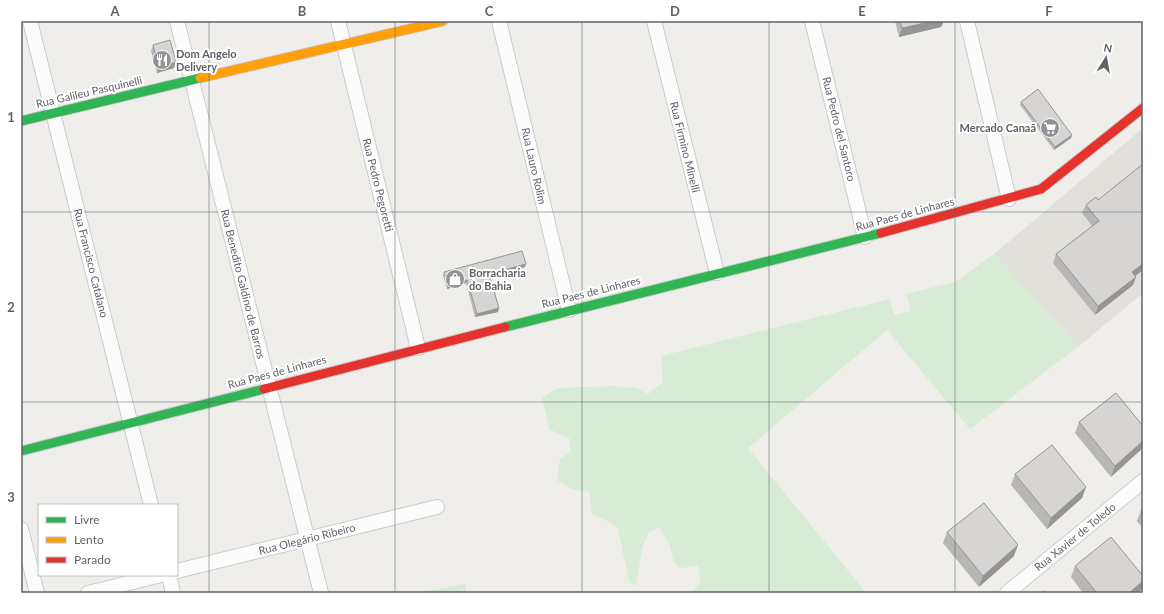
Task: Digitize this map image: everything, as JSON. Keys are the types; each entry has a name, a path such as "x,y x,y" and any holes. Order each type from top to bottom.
{"street":[{"name":"Rua Francisco Catalano","path":"30,21 54,112 151,504"},
{"name":"Rua Benedito Galdino de Barros","path":"176,21 321,593"},
{"name":"Rua Pedro Pegoretti","path":"338,21 418,348"},
{"name":"Rua Galileu Pasquinelli","path":"21,121 443,21"},
{"name":"Rua Lauro Rolim","path":"499,21 569,310"},
{"name":"Rua Firmino Minelli","path":"654,21 717,273"},
{"name":"Rua Pedro del Santoro","path":"812,21 865,238"},
{"path":"967,21 1009,199"},
{"name":"Rua Paes de Linhares","path":"21,451 130,424 418,348 717,273 865,238 1009,199 1041,189 1143,108"},
{"name":"Rua Xavier de Toledo","path":"1007,593 1143,481"},
{"name":"Rua Olegário Ribeiro","path":"178,571 437,507"},
{"path":"21,529 37,593"},
{"path":"88,593 157,576"},
{"path":"169,576 173,593"}],"shaded area":[{"path":"1143,128 1143,293 1078,347 994,254"}],"green space":[{"path":"994,254 1078,347 970,429 887,330 748,448 863,589 863,593 691,593 701,581 698,566 680,568 674,562 669,543 659,527 649,532 642,548 636,586 629,582 618,528 612,523 592,514 589,492 571,489 557,480 560,459 570,452 570,439 549,429 542,398 558,388 611,386 636,388 648,394 663,382 661,356 890,299 894,315 911,311 906,294 955,282"},
{"path":"465,584 467,593 417,593"}],"building":[{"path":"900,21 934,21 902,28"},
{"name":"Dom Angelo Delivery","path":"170,40 176,62 159,67 153,45"},
{"name":"Mercado Canaã","path":"1038,89 1072,135 1055,147 1021,102"},
{"path":"1143,164 1143,264 1132,272 1136,277 1098,306 1056,254 1099,221 1086,205 1096,197 1098,200"},
{"path":"522,251 526,264 489,274 499,308 477,314 467,280 448,285 444,272"},
{"path":"1116,393 1143,426 1143,441 1115,466 1079,422"},
{"path":"1052,445 1086,487 1051,518 1015,474"},
{"path":"984,503 1018,545 983,576 947,532"},
{"path":"1111,537 1143,576 1143,581 1129,593 1097,593 1075,566"}],"traffic: fast":[{"path":"21,121 200,78"},
{"path":"505,327 881,233"},
{"path":"21,451 264,389"}],"traffic: slow":[{"path":"200,78 443,21"}],"traffic: jam":[{"path":"881,233 1041,189 1143,108"},
{"path":"264,389 505,327"}],"place":[{"name":"Dom Angelo Delivery","path":"162,60"},
{"name":"Mercado Canaã","path":"1050,128"},
{"name":"Borracharia do Bahia","path":"455,279"}]}
